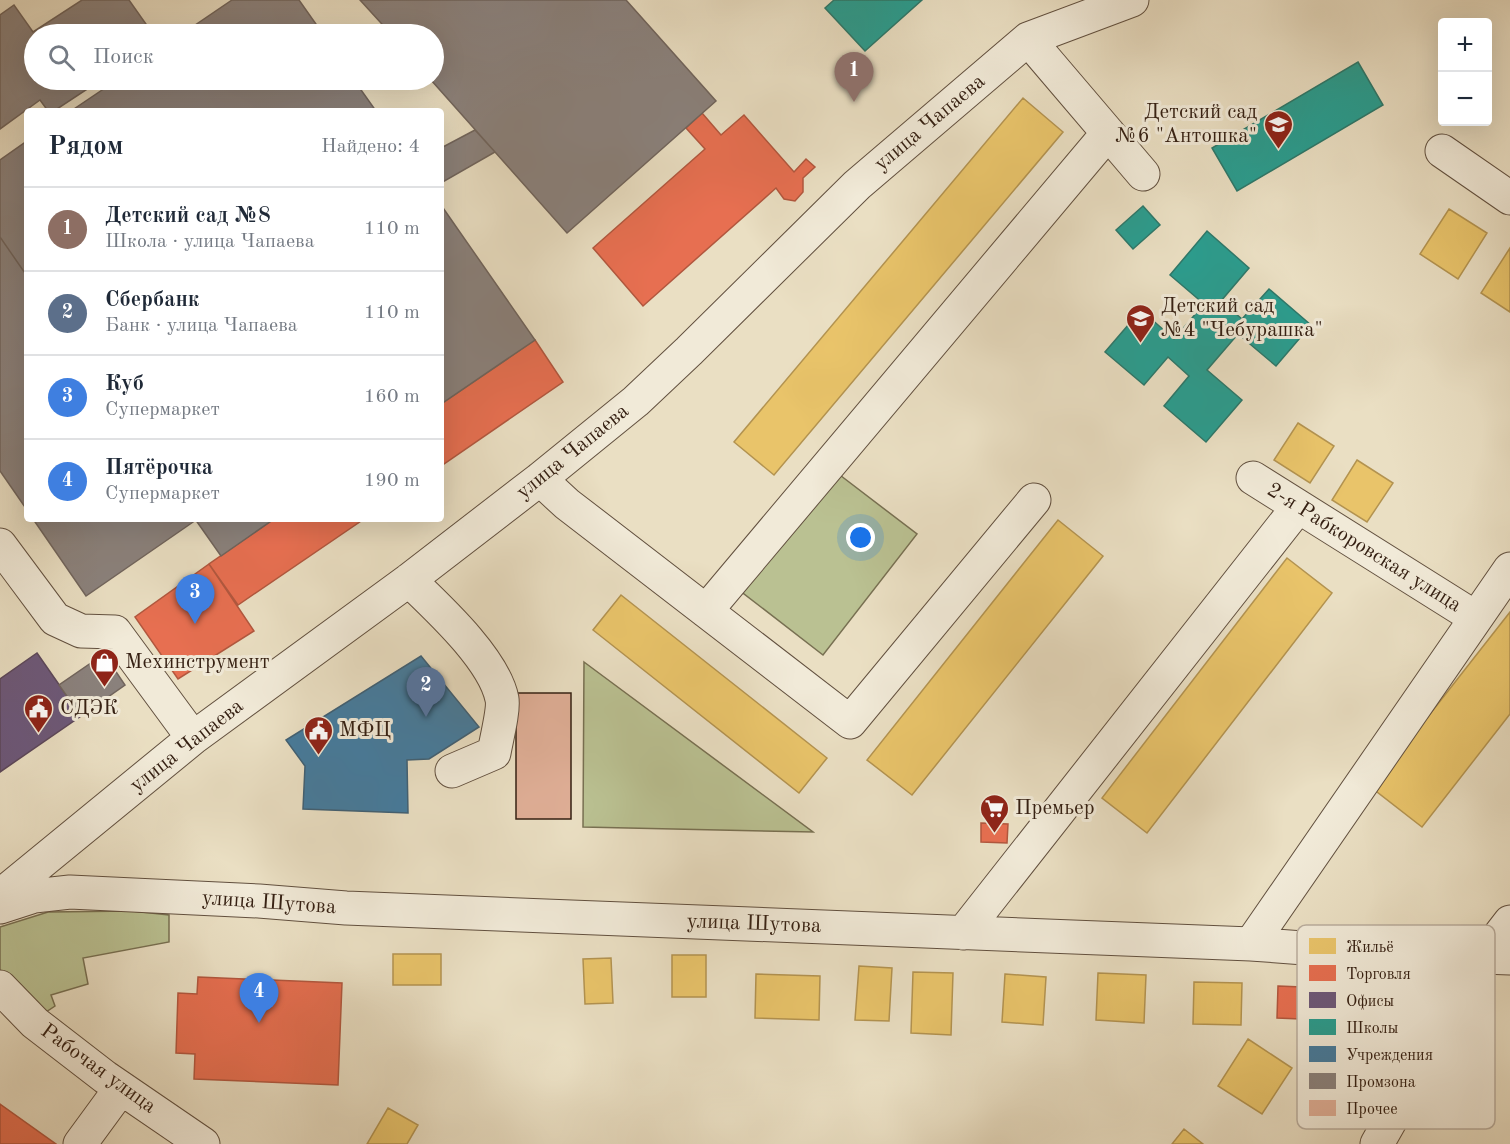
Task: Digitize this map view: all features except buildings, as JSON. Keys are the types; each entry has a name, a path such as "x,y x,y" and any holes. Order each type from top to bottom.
{"street":[{"name":"улица Чапаева","path":"0,896 194,738 409,580 540,479 636,401 857,185 1028,39 1132,0"},
{"path":"1028,39 1143,174"},
{"path":"706,610 1108,133"},
{"path":"1442,151 1510,198"},
{"name":"2-я Рабкоровская улица","path":"1253,478 1476,618"},
{"path":"540,479 567,504 850,722 1034,500"},
{"path":"963,933 1298,507"},
{"path":"0,545 55,619 81,631 115,632 194,738"},
{"path":"1251,944 1510,569"},
{"path":"409,580 462,633 493,676 502,700 495,753 452,771"},
{"name":"улица Шутова","path":"0,907 34,896 69,892 259,901 358,909 1297,947"},
{"path":"1496,958 1510,922"},
{"name":"Рабочая улица","path":"0,987 35,1023 105,1077 203,1144"},
{"path":"80,1144 121,1088"}],"green space":[{"path":"832,469 917,534 823,655 739,590"},
{"path":"584,662 813,832 583,827"},
{"path":"132,911 169,915 169,942 83,958 88,984 51,995 55,1006 40,1016 0,974 0,927 48,912"}],"place":[{"name":"Детский сад №8","path":"854,102"},
{"name":"Детский сад №6 \"Антошка\"","path":"1278,150"},
{"name":"Детский сад №4 \"Чебурашка\"","path":"1140,344"},
{"name":"Куб","path":"195,624"},
{"name":"Мехинструмент","path":"104,688"},
{"name":"Сбербанк","path":"426,717"},
{"name":"СДЭК","path":"39,734"},
{"name":"МФЦ","path":"318,756"},
{"name":"Премьер","path":"994,834"},
{"name":"Пятёрочка","path":"259,1023"}]}
